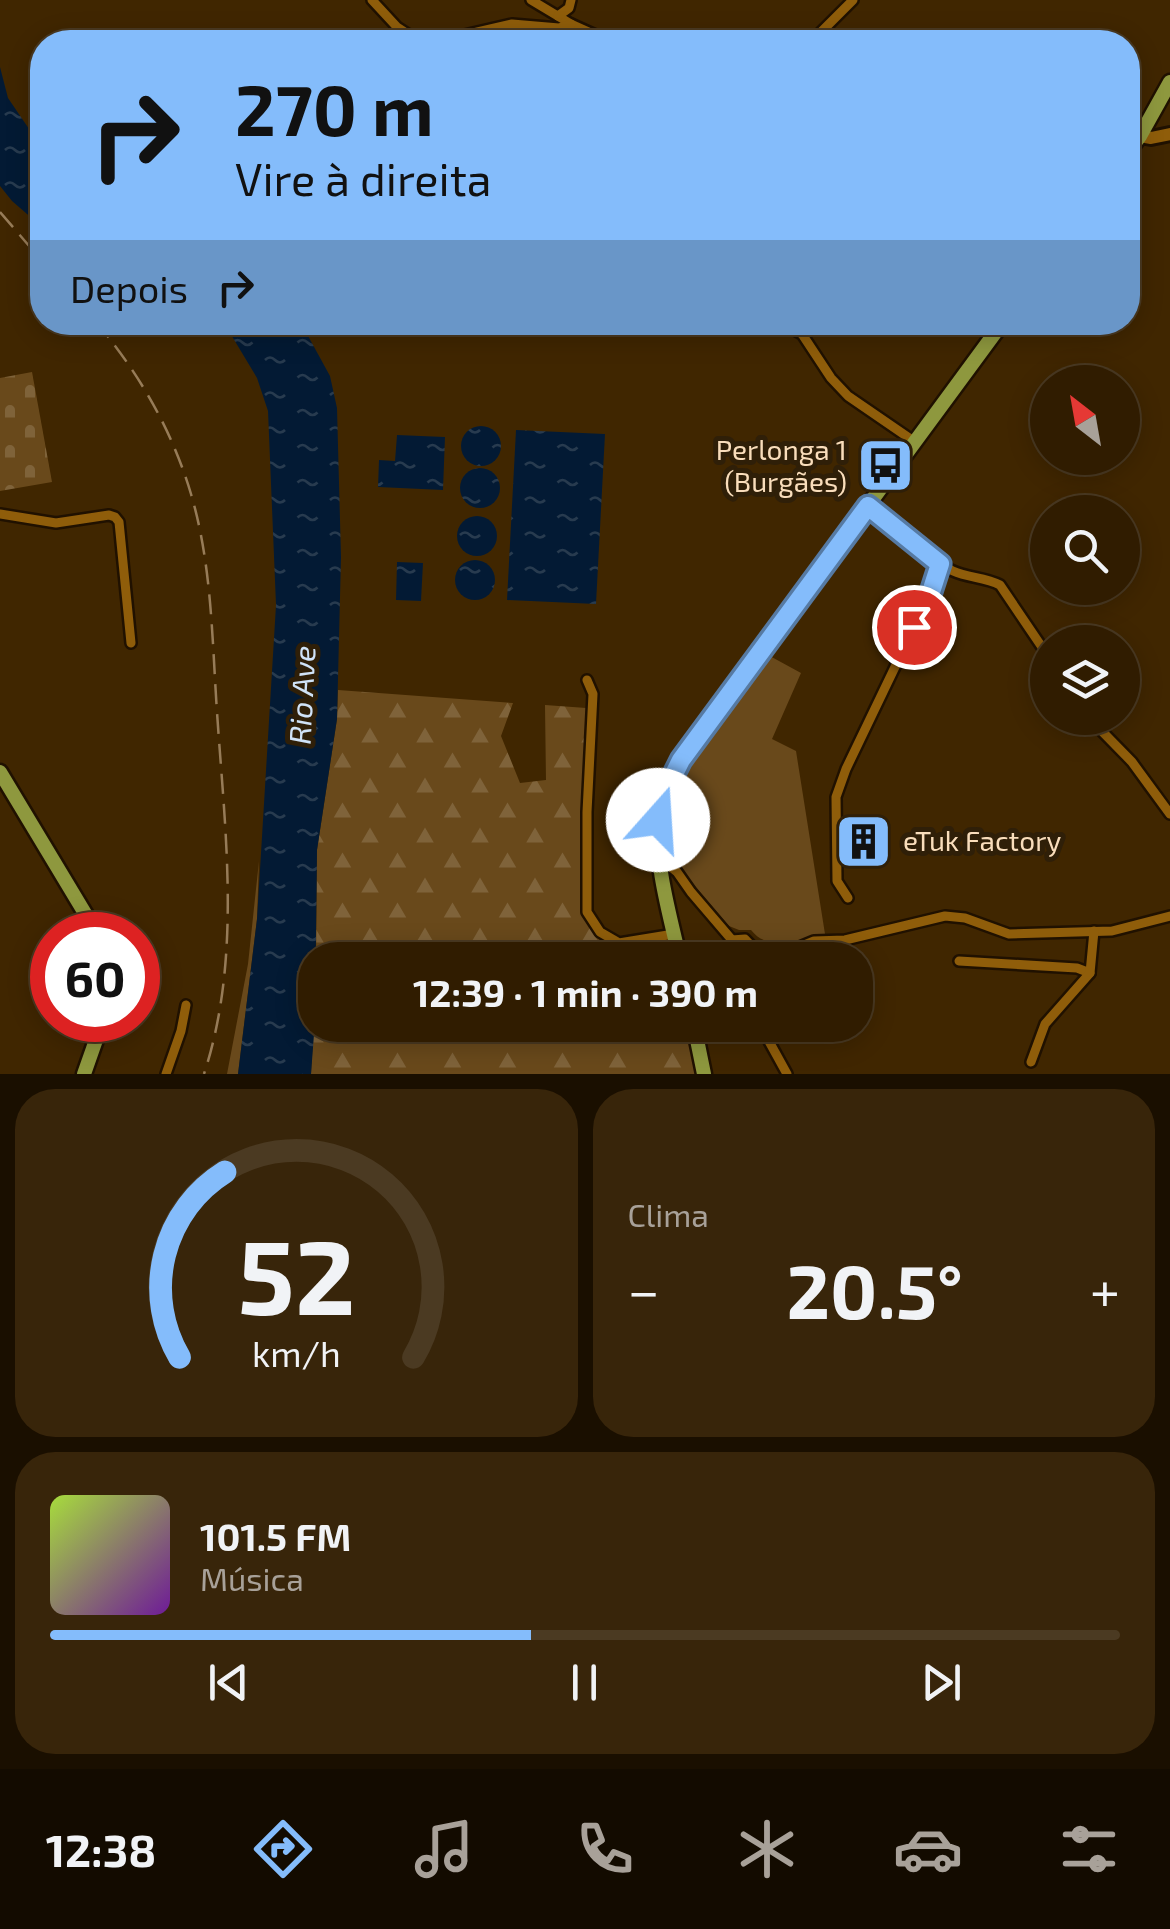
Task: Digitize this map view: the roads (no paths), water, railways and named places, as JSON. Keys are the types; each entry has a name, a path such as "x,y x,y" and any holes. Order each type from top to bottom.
{"main road":[{"path":"1140,136 1170,82"},
{"path":"676,942 660,858 658,820 681,760 994,335"},
{"path":"0,772 84,912"},
{"path":"84,1074 95,1042"},
{"path":"697,1042 704,1074"}],"street":[{"path":"372,0 402,30"},
{"path":"531,0 584,30"},
{"path":"558,16 572,0"},
{"path":"823,30 852,0"},
{"path":"486,30 512,24 559,28 571,24"},
{"path":"1140,136 1170,134"},
{"path":"803,335 848,396 916,442"},
{"path":"868,506 940,564 1000,585 1030,629"},
{"path":"0,514 56,524 115,517 119,522 131,643"},
{"path":"848,898 837,881 836,797 931,592 940,564"},
{"path":"587,680 593,694 587,912 600,932 619,944 674,934"},
{"path":"1106,735 1132,762 1170,814"},
{"path":"660,858 677,872 732,940 748,942"},
{"path":"811,942 845,940 945,916 965,918 1009,934 1112,931 1170,916"},
{"path":"1031,1062 1046,1024 1090,973 1094,931"},
{"path":"959,961 1077,968 1090,973"},
{"path":"166,1074 182,1031 186,1005"},
{"path":"769,1042 787,1074"}],"water":[{"path":"0,67 8,98 30,130 30,217 0,186"},
{"name":"Rio Ave","path":"231,335 308,335 330,376 337,408 341,557 337,719 317,850 316,942 298,942 298,1042 313,1042 311,1074 238,1074 257,919 276,605 268,411 257,378"},
{"path":"481,426 495,432 501,446 495,460 481,466 467,460 461,446 467,432"},
{"path":"516,430 605,434 596,604 507,600"},
{"path":"397,435 445,437 443,490 378,487 379,460 395,461"},
{"path":"480,468 494,474 500,488 494,502 480,508 466,502 460,488 466,474"},
{"path":"477,516 491,522 497,536 491,550 477,556 463,550 457,536 463,522"},
{"path":"475,560 489,566 495,580 489,594 475,600 461,594 455,580 461,566"},
{"path":"397,562 423,563 421,601 396,600"}],"railway":[{"path":"0,212 30,247"},
{"path":"106,335 140,382 174,447 198,521 207,575 228,894 223,985 204,1074"}],"place":[{"name":"Perlonga 1 (Burgães)","path":"886,466"},
{"name":"eTuk Factory","path":"864,841"}]}
